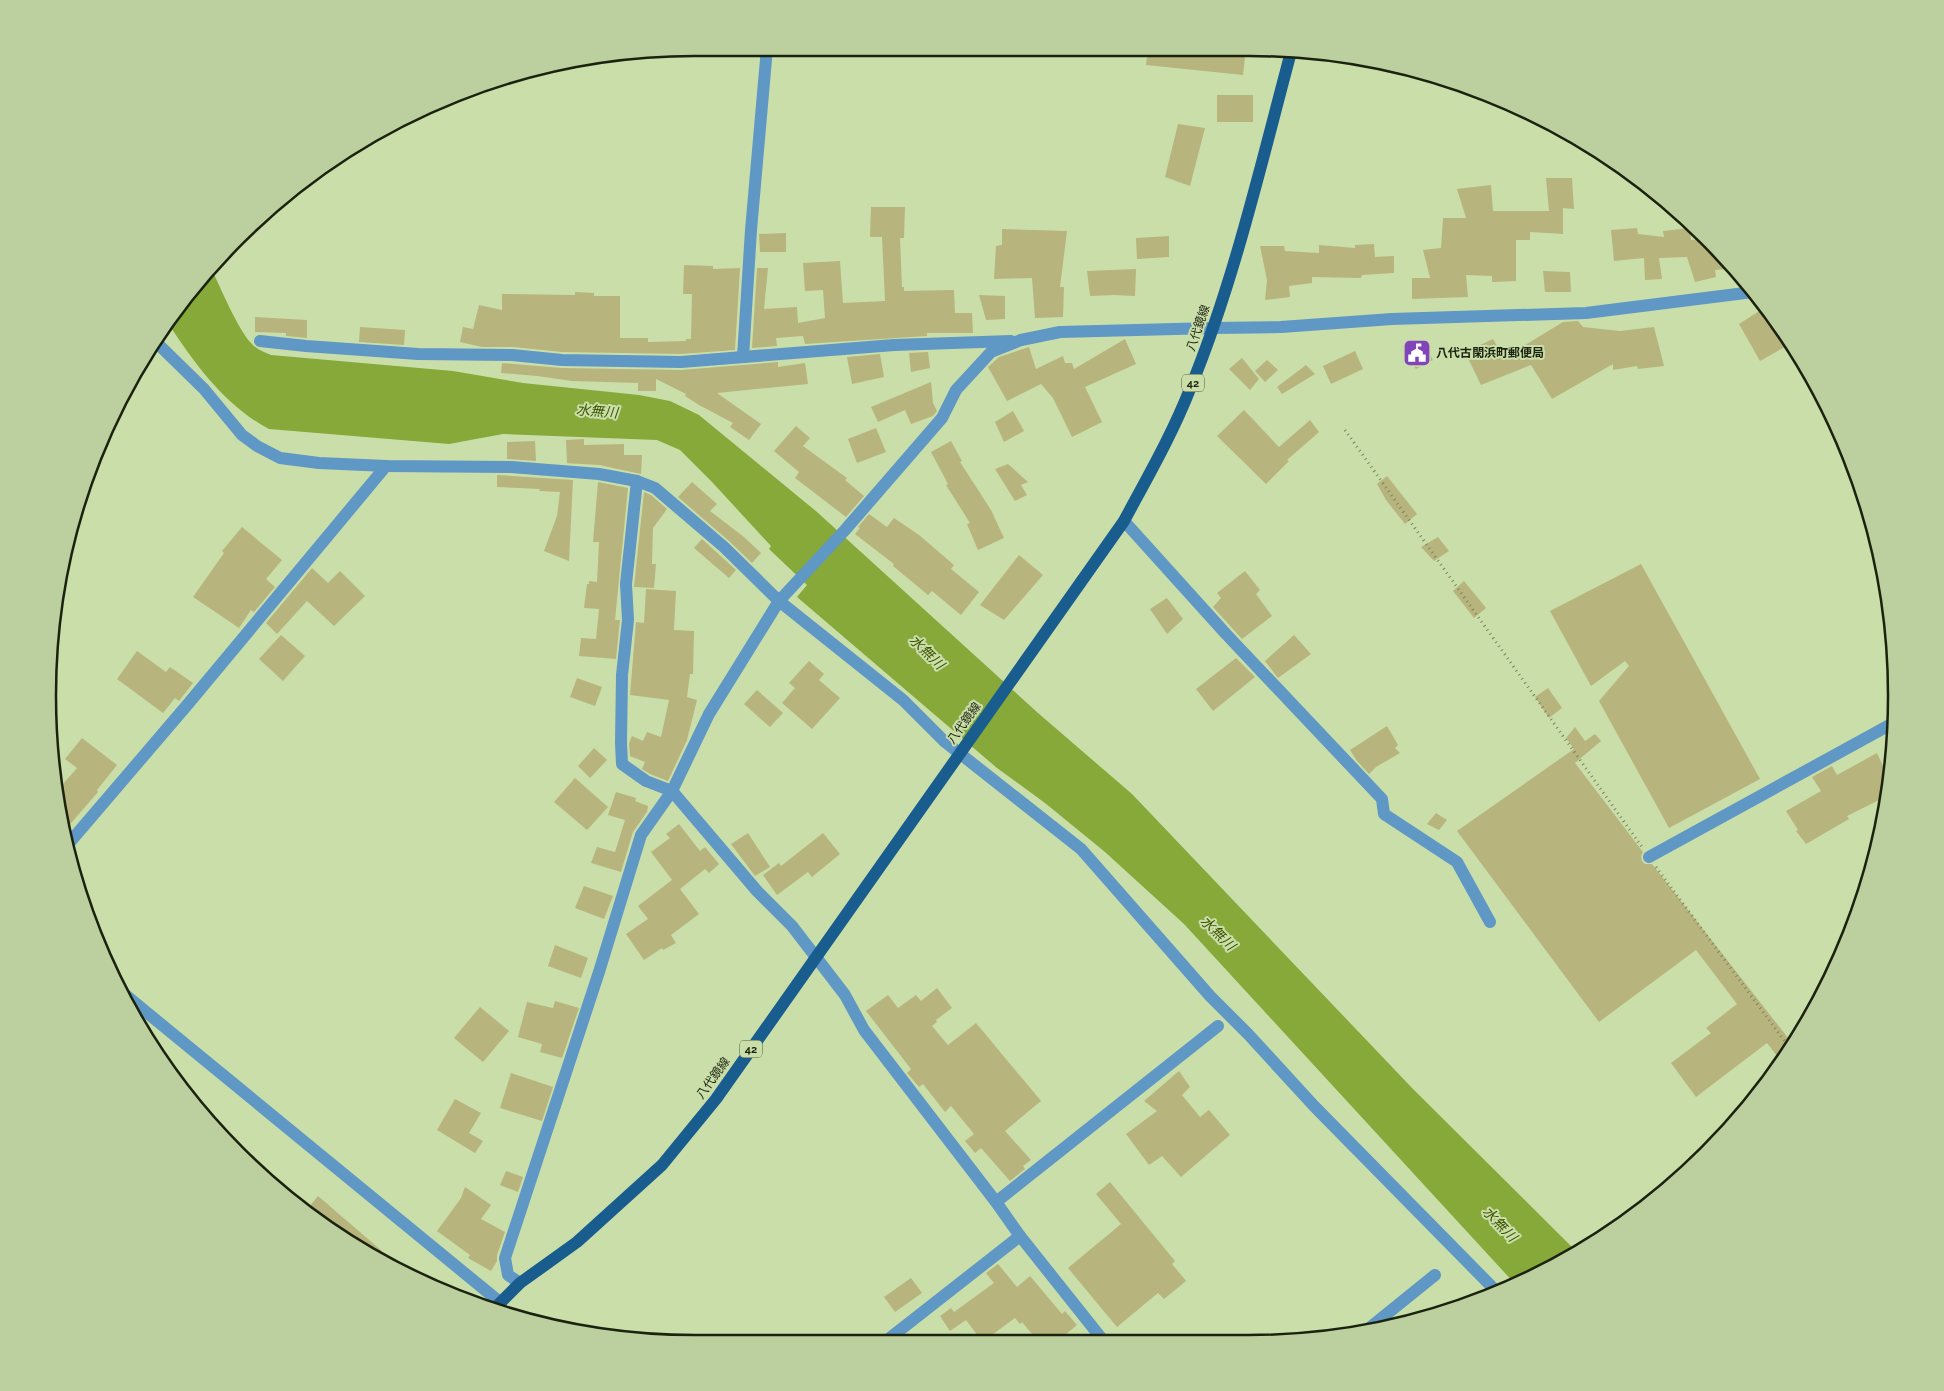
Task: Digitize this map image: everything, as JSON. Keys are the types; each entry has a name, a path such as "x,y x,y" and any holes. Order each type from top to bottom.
{"main road":[{"name":"八代鏡線","path":"499,1304 520,1283 577,1242 662,1165 716,1099 1124,521 1161,453 1190,390 1213,328 1290,58"}],"street":[{"path":"743,357 751,230 766,56"},
{"path":"260,340 306,346 418,354 512,355 562,360 681,362 894,345 1021,340 1060,332 1281,326 1392,319 1586,314 1745,293"},
{"path":"520,1283 508,1275 505,1258 599,972 641,835 672,791 709,714 779,601 846,530 942,418 956,390 991,352 1021,340"},
{"path":"160,346 204,388 242,434 256,446 280,458 320,463 386,466 511,467 599,474 637,481 655,488 724,547 779,601 903,700 961,751 1081,849 1210,996 1248,1034 1314,1106 1492,1287"},
{"path":"73,838 188,704 386,466"},
{"path":"637,481 626,584 628,620 622,675 622,764 646,781 672,791 757,891 792,926 845,995 864,1030 1020,1236 1099,1335"},
{"path":"1124,521 1226,634 1382,798 1384,814 1457,862 1490,922"},
{"path":"1649,858 1887,727"},
{"path":"136,1004 492,1301"},
{"path":"996,1202 1218,1026"},
{"path":"894,1335 1020,1236"},
{"path":"1378,1321 1435,1275"}],"path":[{"path":"1345,430 1649,858 1785,1042"}],"water":[{"name":"水無川","path":"214,275 246,336 255,347 271,355 453,371 523,383 639,395 670,401 699,415 817,512 1038,713 1132,794 1413,1089 1572,1247 1510,1278 1184,924 1105,852 1045,803 997,768 797,597 807,585 769,549 771,546 680,450 657,440 503,434 449,444 269,429 239,409 226,397 191,356 172,329"}],"building":[{"path":"1147,56 1245,56 1243,75 1146,65"},
{"path":"1217,95 1253,95 1253,122 1217,122"},
{"path":"1178,124 1205,128 1190,186 1165,177"},
{"path":"1546,178 1572,178 1574,209 1563,208 1563,234 1530,232 1530,240 1516,240 1516,281 1492,282 1492,276 1466,275 1468,297 1412,299 1412,278 1430,278 1423,250 1441,248 1443,218 1466,218 1457,189 1491,185 1493,211 1549,211"},
{"path":"871,207 905,207 904,238 900,238 902,287 904,287 904,291 954,290 955,313 972,313 973,333 927,333 927,336 805,344 803,336 776,338 777,346 752,348 757,268 768,268 764,309 797,307 798,323 825,318 823,290 805,291 803,263 840,261 843,303 885,301 882,237 870,237"},
{"path":"1637,228 1638,234 1664,237 1663,231 1685,229 1690,233 1691,240 1697,240 1725,269 1715,270 1716,277 1695,282 1687,257 1659,258 1662,279 1645,280 1644,258 1614,261 1611,230"},
{"path":"1002,229 1067,231 1060,287 1064,287 1063,317 1035,318 1032,278 994,279 996,246 1002,245"},
{"path":"786,233 786,252 760,252 759,234"},
{"path":"1169,236 1169,257 1137,259 1136,238"},
{"path":"1374,244 1375,257 1394,256 1394,273 1362,275 1361,278 1312,277 1312,283 1289,286 1290,297 1265,300 1267,280 1260,246 1284,246 1285,251 1319,253 1319,245 1355,248 1355,245"},
{"path":"684,265 713,266 713,269 740,268 735,350 681,354 562,352 513,347 482,347 460,342 463,327 473,329 479,305 502,310 502,294 575,295 575,292 594,293 594,296 620,296 620,338 648,338 648,342 686,341 686,339 691,339 692,294 683,294"},
{"path":"1136,269 1135,296 1090,296 1087,271"},
{"path":"1543,271 1570,272 1571,292 1545,292"},
{"path":"979,295 1005,296 1005,319 986,320"},
{"path":"1759,311 1784,347 1760,361 1739,324"},
{"path":"255,317 307,320 307,338 286,336 286,333 255,332"},
{"path":"1578,321 1583,327 1620,331 1654,327 1664,366 1638,369 1637,366 1613,370 1613,364 1552,399 1531,365 1481,385 1465,352 1493,339 1504,358 1563,322"},
{"path":"360,327 405,330 404,345 359,342"},
{"path":"1125,339 1136,364 1085,387 1102,422 1072,437 1053,398 1041,384 1007,401 988,367 999,357 1029,347 1036,369 1063,356 1065,363 1072,363 1074,369"},
{"path":"1424,346 1433,360 1416,369 1405,356"},
{"path":"1355,351 1363,369 1331,384 1323,366"},
{"path":"928,352 930,368 911,372 909,353"},
{"path":"880,354 884,377 852,384 847,357"},
{"path":"1242,358 1259,379 1250,390 1229,369"},
{"path":"1267,360 1278,370 1265,382 1255,371"},
{"path":"778,362 778,367 805,363 808,384 717,393 761,424 749,440 730,427 733,423 699,405 685,396 686,394 656,379 656,391 638,391 638,383 572,381 501,373 502,363 562,368 681,370"},
{"path":"1306,365 1315,374 1282,394 1277,387"},
{"path":"931,382 933,403 937,411 933,416 911,424 905,410 878,422 871,407"},
{"path":"1244,410 1279,447 1310,420 1319,432 1287,460 1289,461 1266,484 1217,436"},
{"path":"1013,411 1024,431 1004,442 995,422"},
{"path":"796,426 810,438 803,446 847,478 845,480 864,496 846,517 795,478 799,472 774,451"},
{"path":"876,428 886,452 857,463 848,439"},
{"path":"584,439 584,445 624,444 624,455 642,455 641,474 599,465 564,463 567,463 566,440"},
{"path":"535,441 536,461 507,459 507,442"},
{"path":"951,441 962,461 960,462 991,510 1004,538 978,550 967,524 970,523 946,485 948,484 931,452"},
{"path":"1008,464 1028,482 1021,485 1027,495 1015,501 995,469"},
{"path":"497,475 573,480 569,561 544,551 557,516 560,492 497,487"},
{"path":"1387,476 1417,514 1405,524 1386,500 1377,484"},
{"path":"598,482 628,488 615,620 620,620 616,659 579,656 581,638 596,639 599,609 584,608 587,584 589,584 589,581 597,582 599,542 593,542"},
{"path":"692,482 717,504 710,511 744,537 761,553 752,563 678,497"},
{"path":"644,492 651,495 667,509 653,528 652,564 656,564 654,588 634,587"},
{"path":"869,514 887,527 894,518 919,535 954,565 951,569 979,592 961,615 932,591 928,595 893,566 894,564 855,534 860,528 858,527"},
{"path":"242,527 282,560 266,579 275,587 254,612 251,610 239,628 193,597 224,553 222,551"},
{"path":"1438,537 1449,551 1434,561 1421,547"},
{"path":"702,539 736,570 729,578 694,548"},
{"path":"1019,555 1043,575 1004,620 980,605"},
{"path":"1641,564 1760,779 1669,828 1599,701 1629,666 1625,661 1591,686 1550,611"},
{"path":"312,568 328,583 340,571 365,596 334,626 307,601 277,634 266,623"},
{"path":"1245,571 1260,590 1256,594 1272,616 1242,639 1213,607 1221,598 1217,593"},
{"path":"1464,581 1486,608 1474,618 1453,591"},
{"path":"646,589 676,591 674,630 694,631 693,674 690,674 687,697 697,700 687,740 668,781 642,769 645,762 630,756 629,743 632,736 643,741 647,732 661,737 669,700 630,695 636,622 644,623"},
{"path":"1167,598 1183,619 1167,634 1150,609"},
{"path":"281,635 305,656 283,681 259,659"},
{"path":"1294,635 1311,654 1278,678 1265,661"},
{"path":"137,651 166,672 170,667 193,683 179,701 175,698 163,713 117,679"},
{"path":"1236,658 1255,677 1213,711 1196,689"},
{"path":"809,661 824,674 819,680 840,698 812,729 782,703 795,688 789,683"},
{"path":"577,678 602,687 595,706 570,697"},
{"path":"1548,688 1562,708 1549,718 1535,697"},
{"path":"757,690 783,713 770,727 744,704"},
{"path":"1387,726 1398,745 1395,748 1400,753 1376,767 1369,774 1350,750"},
{"path":"1575,727 1585,741 1595,734 1601,741 1575,763 1643,852 1641,856 1642,861 1645,864 1652,864 1788,1038 1777,1056 1767,1043 1696,1097 1671,1063 1711,1033 1706,1028 1737,1004 1696,950 1599,1022 1457,831 1574,749 1566,738"},
{"path":"82,738 117,765 97,790 98,792 70,824 63,784 77,768 65,759"},
{"path":"594,748 607,760 590,778 578,766"},
{"path":"1877,753 1883,766 1878,800 1847,816 1849,819 1806,844 1796,831 1798,830 1786,811 1821,791 1812,777 1832,766 1837,775"},
{"path":"575,778 608,807 587,830 554,802"},
{"path":"616,792 636,798 635,801 648,806 647,812 633,832 621,872 591,863 597,847 615,852 625,820 608,815"},
{"path":"1436,813 1447,820 1439,830 1427,824"},
{"path":"679,824 700,851 705,847 719,864 709,873 705,869 680,889 699,914 671,935 676,943 663,950 662,948 644,960 626,934 648,919 638,906 672,880 651,852 670,838 666,834"},
{"path":"748,833 770,867 755,876 731,844"},
{"path":"823,833 840,854 812,877 808,872 777,895 763,875 779,863 781,866"},
{"path":"584,886 613,896 604,919 575,908"},
{"path":"555,945 588,958 581,978 548,966"},
{"path":"937,988 952,1008 936,1020 937,1022 932,1026 948,1045 976,1023 1041,1101 1005,1131 1031,1160 1023,1166 1025,1169 1010,1181 981,1148 975,1153 965,1141 974,1134 951,1106 945,1112 923,1084 919,1087 907,1073 911,1069 866,1011 888,995 898,1008 916,995 921,1001"},
{"path":"555,1001 579,1008 562,1058 540,1052 542,1044 518,1037 527,1002 553,1008"},
{"path":"480,1007 509,1031 483,1062 454,1038"},
{"path":"1179,1071 1190,1087 1182,1095 1200,1117 1209,1110 1230,1135 1181,1177 1162,1156 1149,1165 1126,1134 1157,1111 1144,1101"},
{"path":"511,1073 553,1087 542,1121 500,1108"},
{"path":"455,1099 481,1113 469,1133 483,1141 475,1153 437,1130"},
{"path":"506,1171 523,1177 518,1192 500,1185"},
{"path":"1110,1182 1175,1261 1172,1264 1186,1281 1164,1299 1158,1293 1117,1327 1068,1268 1121,1224 1096,1194"},
{"path":"465,1187 491,1205 481,1219 505,1232 497,1255 497,1261 491,1271 468,1258 470,1255 437,1231 461,1198"},
{"path":"318,1196 382,1251 340,1227 310,1206"},
{"path":"998,1264 1017,1287 1030,1276 1062,1314 1065,1311 1077,1325 1065,1335 1033,1335 1022,1322 1020,1324 1015,1318 992,1335 977,1335 966,1320 950,1331 940,1316 951,1308 954,1312 994,1283 986,1273"},
{"path":"911,1278 922,1293 895,1312 884,1297"}],"place":[{"name":"八代古閑浜町郵便局","path":"1417,353"}]}
